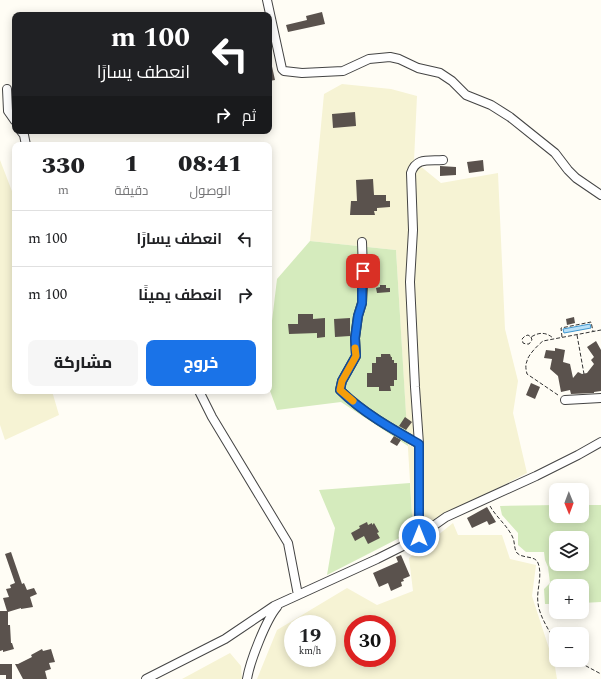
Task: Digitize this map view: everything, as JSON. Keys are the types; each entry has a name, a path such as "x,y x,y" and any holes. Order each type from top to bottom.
{"street":[{"path":"267,0 270,12"},
{"path":"272,23 282,69 284,71 343,71 369,59 390,57 399,58 418,68 440,73 452,81 466,95 491,105 510,117 555,153 576,178 601,195"},
{"path":"7,89 8,111 12,117"},
{"path":"419,536 419,444 410,282 413,230 411,173 413,167 421,161 443,160"},
{"path":"362,242 363,271 360,278 362,286 362,303 358,316 355,338 356,356 342,381 340,390 390,427 419,444"},
{"path":"200,394 212,417 288,542 298,595"},
{"path":"565,400 601,398"},
{"path":"146,679 225,639 252,620 284,601 339,578 419,536 446,517 536,476 601,442"},
{"path":"247,679 254,655 272,614 284,601"}],"path":[{"path":"563,337 561,328 591,322 593,331"},
{"path":"565,400 527,374 526,361 539,344 544,341 601,330"},
{"path":"531,336 532,340 530,344 523,343 522,339 525,336 531,336 538,333 544,333 554,339"},
{"path":"577,334 584,374"},
{"path":"486,498 494,514 512,537 517,552 521,556 534,558 537,560 541,571 538,604 549,630"},
{"path":"588,667 601,674"}],"shaded area":[{"path":"342,84 391,89 417,96 414,161 441,183 498,173 505,329 518,381 513,413 527,473 413,531 396,250 310,241 324,94"},
{"path":"0,160 12,191 12,394 53,394 59,415 5,440 0,425"},
{"path":"453,523 458,535 502,535 510,559 536,565 532,596 549,648 549,667 555,667 557,679 257,679 277,630 284,626 284,667 336,667 336,615 302,615 347,588 377,605 413,591 409,558"},
{"path":"230,653 241,666 242,679 182,679"}],"green space":[{"path":"310,241 396,250 408,446 341,402 277,410 271,394 272,321 277,279"},
{"path":"410,483 413,531 327,575 335,528 319,490"},
{"path":"549,505 549,523 589,523 589,505 601,505 601,602 589,603 589,579 550,579 544,552 526,552 518,545 518,533 502,515 500,506"},
{"path":"549,584 549,604 545,604 544,589"}],"water":[{"path":"590,324 591,328 564,333 563,329"}],"building":[{"path":"322,12 325,24 288,32 286,25 307,20 306,16"},
{"path":"272,66 275,80 272,80"},
{"path":"355,112 356,126 333,128 332,114"},
{"path":"483,160 484,171 469,173 467,162"},
{"path":"440,166 456,167 456,175 440,176"},
{"path":"373,179 374,195 386,195 386,201 390,201 390,207 377,208 377,211 374,211 375,215 350,215 351,201 357,201 356,180"},
{"path":"380,285 386,285 386,288 390,288 390,292 377,293 376,288 380,287"},
{"path":"298,314 313,314 313,319 325,318 325,337 317,338 317,333 289,334 288,324 298,324"},
{"path":"574,317 575,323 567,325 566,319"},
{"path":"350,318 350,336 335,337 334,319"},
{"path":"596,341 601,350 601,391 594,393 571,394 570,390 561,392 558,376 550,369 552,359 544,358 546,350 555,351 555,348 565,350 563,362 570,364 573,378 578,372 582,374 587,373 594,364 591,360 594,357 587,347"},
{"path":"381,354 390,354 392,360 394,360 394,363 397,363 397,380 394,380 394,386 390,386 391,391 379,391 379,387 367,387 367,373 372,373 372,363 376,363 376,357 381,357"},
{"path":"531,383 540,387 535,399 526,395"},
{"path":"405,417 412,422 406,430 399,426"},
{"path":"394,436 401,440 397,446 390,442"},
{"path":"487,507 496,522 489,525 487,521 472,528 467,518"},
{"path":"367,522 368,525 372,523 372,525 374,523 379,532 377,533 380,538 368,544 364,536 355,541 351,533 360,528 359,526"},
{"path":"11,552 22,584 24,583 27,590 34,588 37,594 30,597 33,607 21,608 8,612 8,625 10,625 11,643 14,649 3,652 3,650 0,651 0,611 7,611 3,598 9,597 6,589 11,588 10,585 15,583 5,554"},
{"path":"401,555 410,576 403,579 404,581 401,582 402,586 391,591 388,583 379,587 373,573 398,562 396,557"},
{"path":"42,649 43,651 51,649 55,662 49,663 51,669 45,671 47,679 23,679 15,664 32,657 31,655"},
{"path":"0,664 12,664 12,679 6,679 6,675 0,675"}],"slow traffic":[{"path":"353,401 340,390 342,381 356,356 355,348"}],"route":[{"path":"363,271 360,278 362,286 362,303 358,316 355,338 356,356 342,381 340,390 390,427 419,444 419,536"}]}
